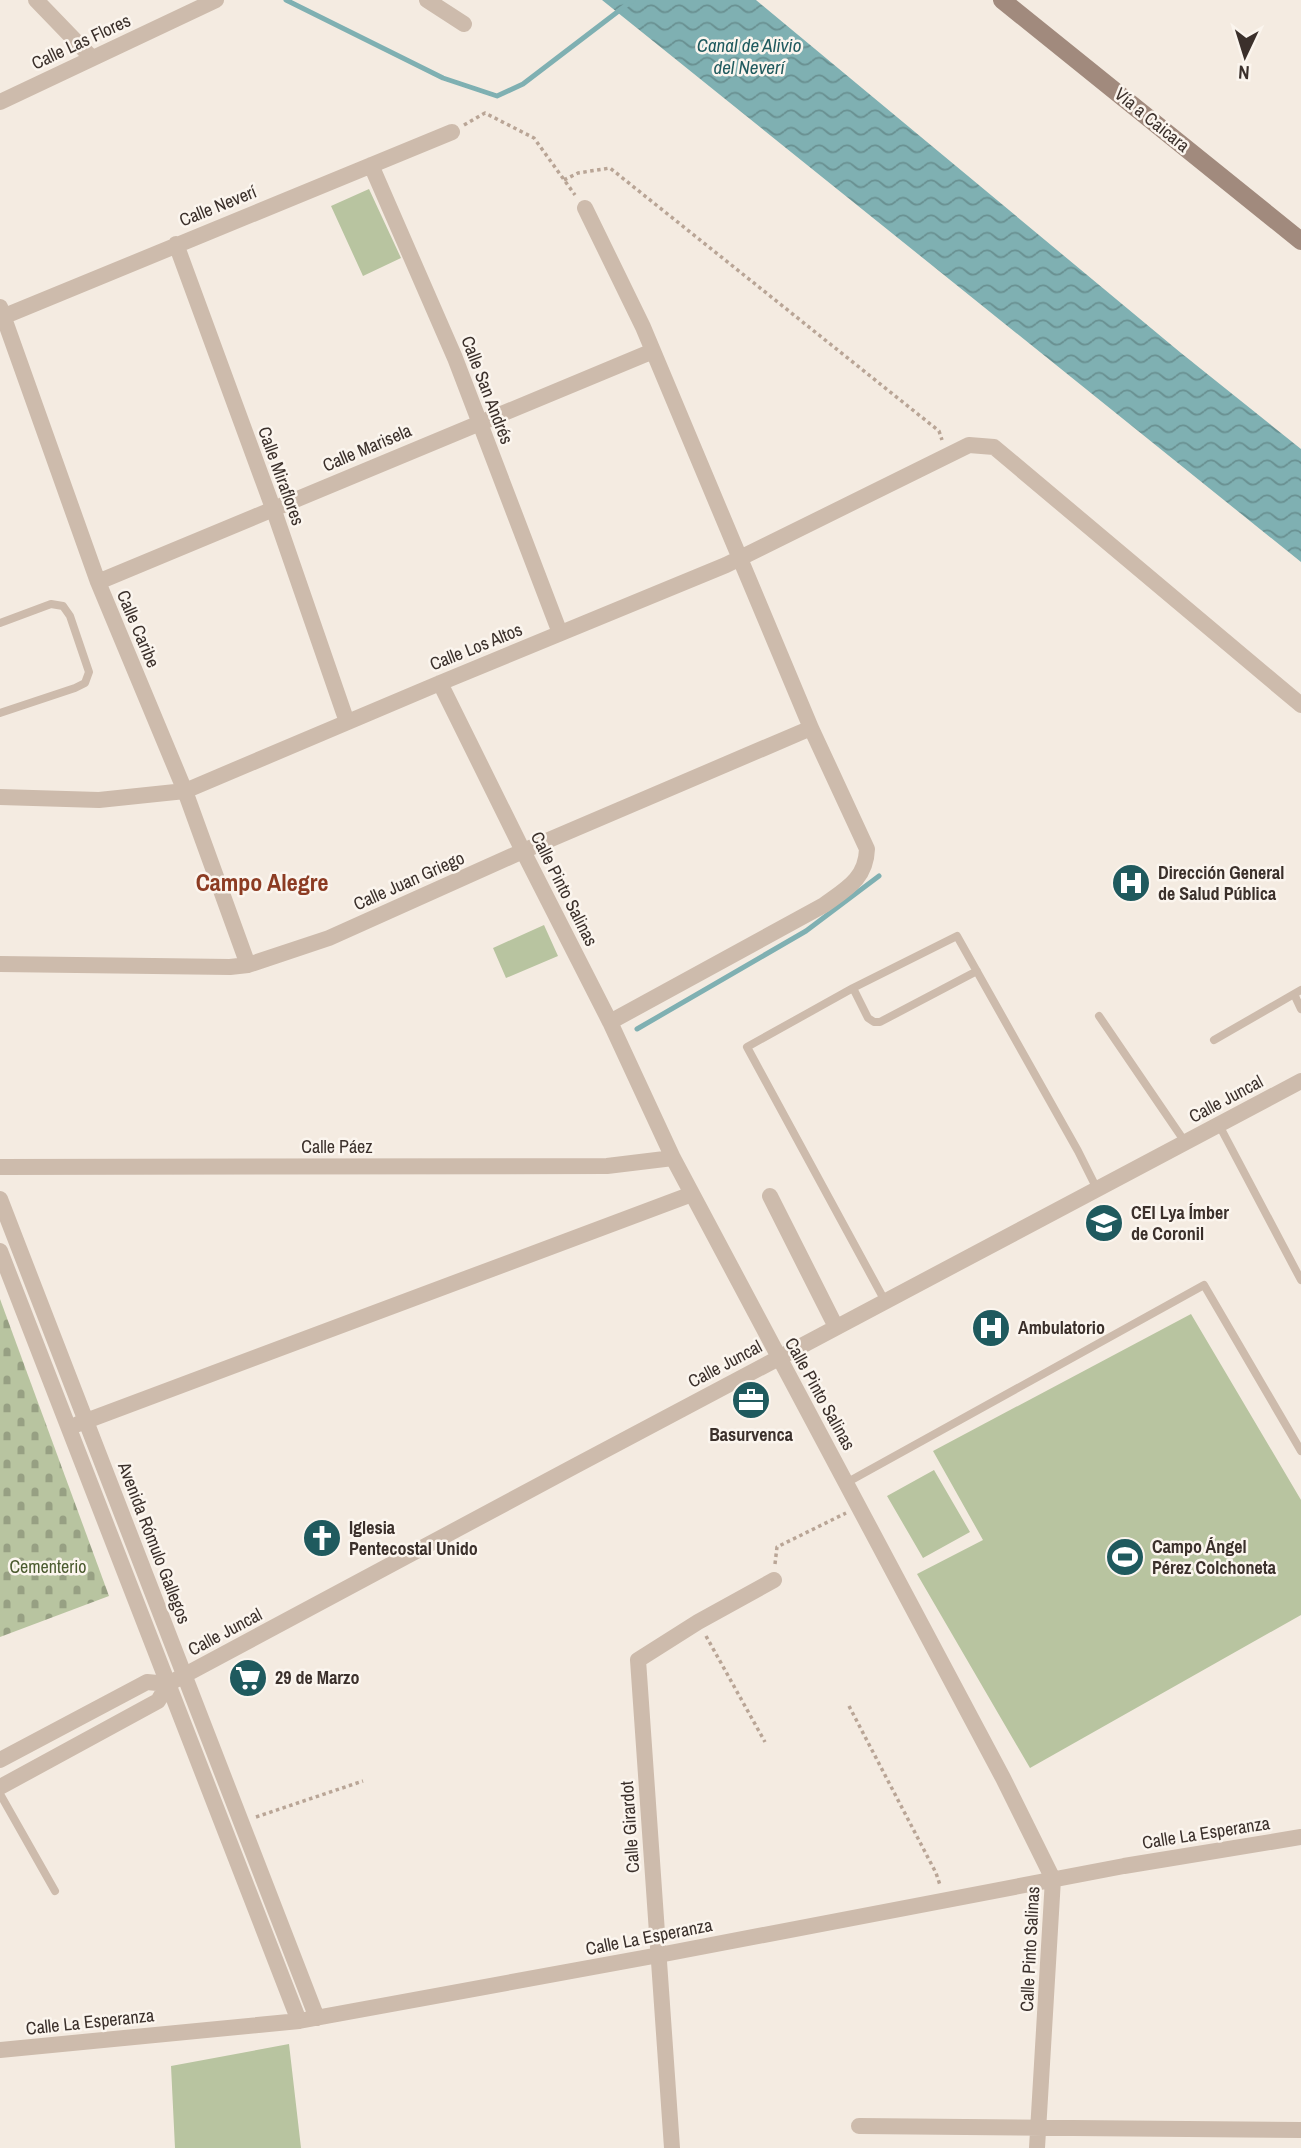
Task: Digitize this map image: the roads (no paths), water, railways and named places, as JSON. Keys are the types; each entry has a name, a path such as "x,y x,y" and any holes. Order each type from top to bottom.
{"street":[{"path":"36,0 92,58"},
{"name":"Calle Las Flores","path":"0,102 216,0"},
{"path":"427,0 464,24"},
{"name":"Vía a Caicara","path":"1002,0 1301,241"},
{"name":"Calle Neverí","path":"1,313 452,132"},
{"name":"Calle San Andrés","path":"371,165 455,358 560,633"},
{"path":"585,208 653,351 811,728 867,849 866,864 855,882 824,905 610,1022"},
{"name":"Calle Miraflores","path":"176,244 273,508 347,722"},
{"name":"Calle Caribe","path":"1,313 98,582 185,791 248,965"},
{"name":"Calle Marisela","path":"98,582 653,351"},
{"name":"Calle Los Altos","path":"0,797 99,800 185,791 741,558 969,445 994,446 1301,705"},
{"name":"Calle Pinto Salinas","path":"440,683 610,1022 673,1158 1003,1778 1053,1879 1037,2148"},
{"name":"Calle Juan Griego","path":"0,964 248,965 329,938 811,728"},
{"name":"Calle Juncal","path":"0,1787 158,1702 168,1684 184,1675 1301,1081"},
{"name":"Calle Páez","path":"0,1167 607,1166 673,1158"},
{"path":"69,1428 692,1194"},
{"path":"770,1196 836,1327"},
{"name":"Avenida Rómulo Gallegos","path":"0,1199 317,2018"},
{"path":"0,1251 299,2021"},
{"name":"Calle Girardot","path":"672,2148 638,1660 698,1622 774,1580"},
{"name":"Calle Juncal","path":"0,1760 147,1682 168,1684"},
{"name":"Calle La Esperanza","path":"0,2050 299,2021 1053,1879 1301,1837"},
{"path":"859,2126 1301,2130"}],"lane":[{"path":"0,623 51,604 63,606 89,672 85,683 75,688 0,713"},
{"path":"885,1301 747,1046 853,988 957,936 1097,1189"},
{"path":"853,988 868,1018 874,1023 977,971"},
{"path":"1214,1040 1298,991 1301,1009"},
{"path":"1100,1016 1185,1142"},
{"path":"1219,1125 1301,1280"},
{"path":"846,1483 1203,1285 1301,1451"},
{"path":"0,1794 55,1891"}],"water":[{"name":"Canal de Alivio del Neverí","path":"602,0 756,0 1181,353 1301,449 1301,562"}],"waterway":[{"path":"286,0 443,78 497,96 523,84 633,0"},
{"path":"637,1029 806,931 879,876"}],"place":[{"name":"Dirección General de Salud Pública","path":"1131,883"},
{"name":"CEI Lya Ímber de Coronil","path":"1104,1223"},
{"name":"Ambulatorio","path":"991,1328"},
{"name":"Basurvenca","path":"751,1400"},
{"name":"Iglesia Pentecostal Unido","path":"322,1538"},
{"name":"Campo Ángel Pérez Colchoneta","path":"1125,1557"},
{"name":"29 de Marzo","path":"248,1678"}],"district":[{"name":"Campo Alegre","path":"262,883"}],"park label":[{"name":"Cementerio","path":"48,1567"}]}
